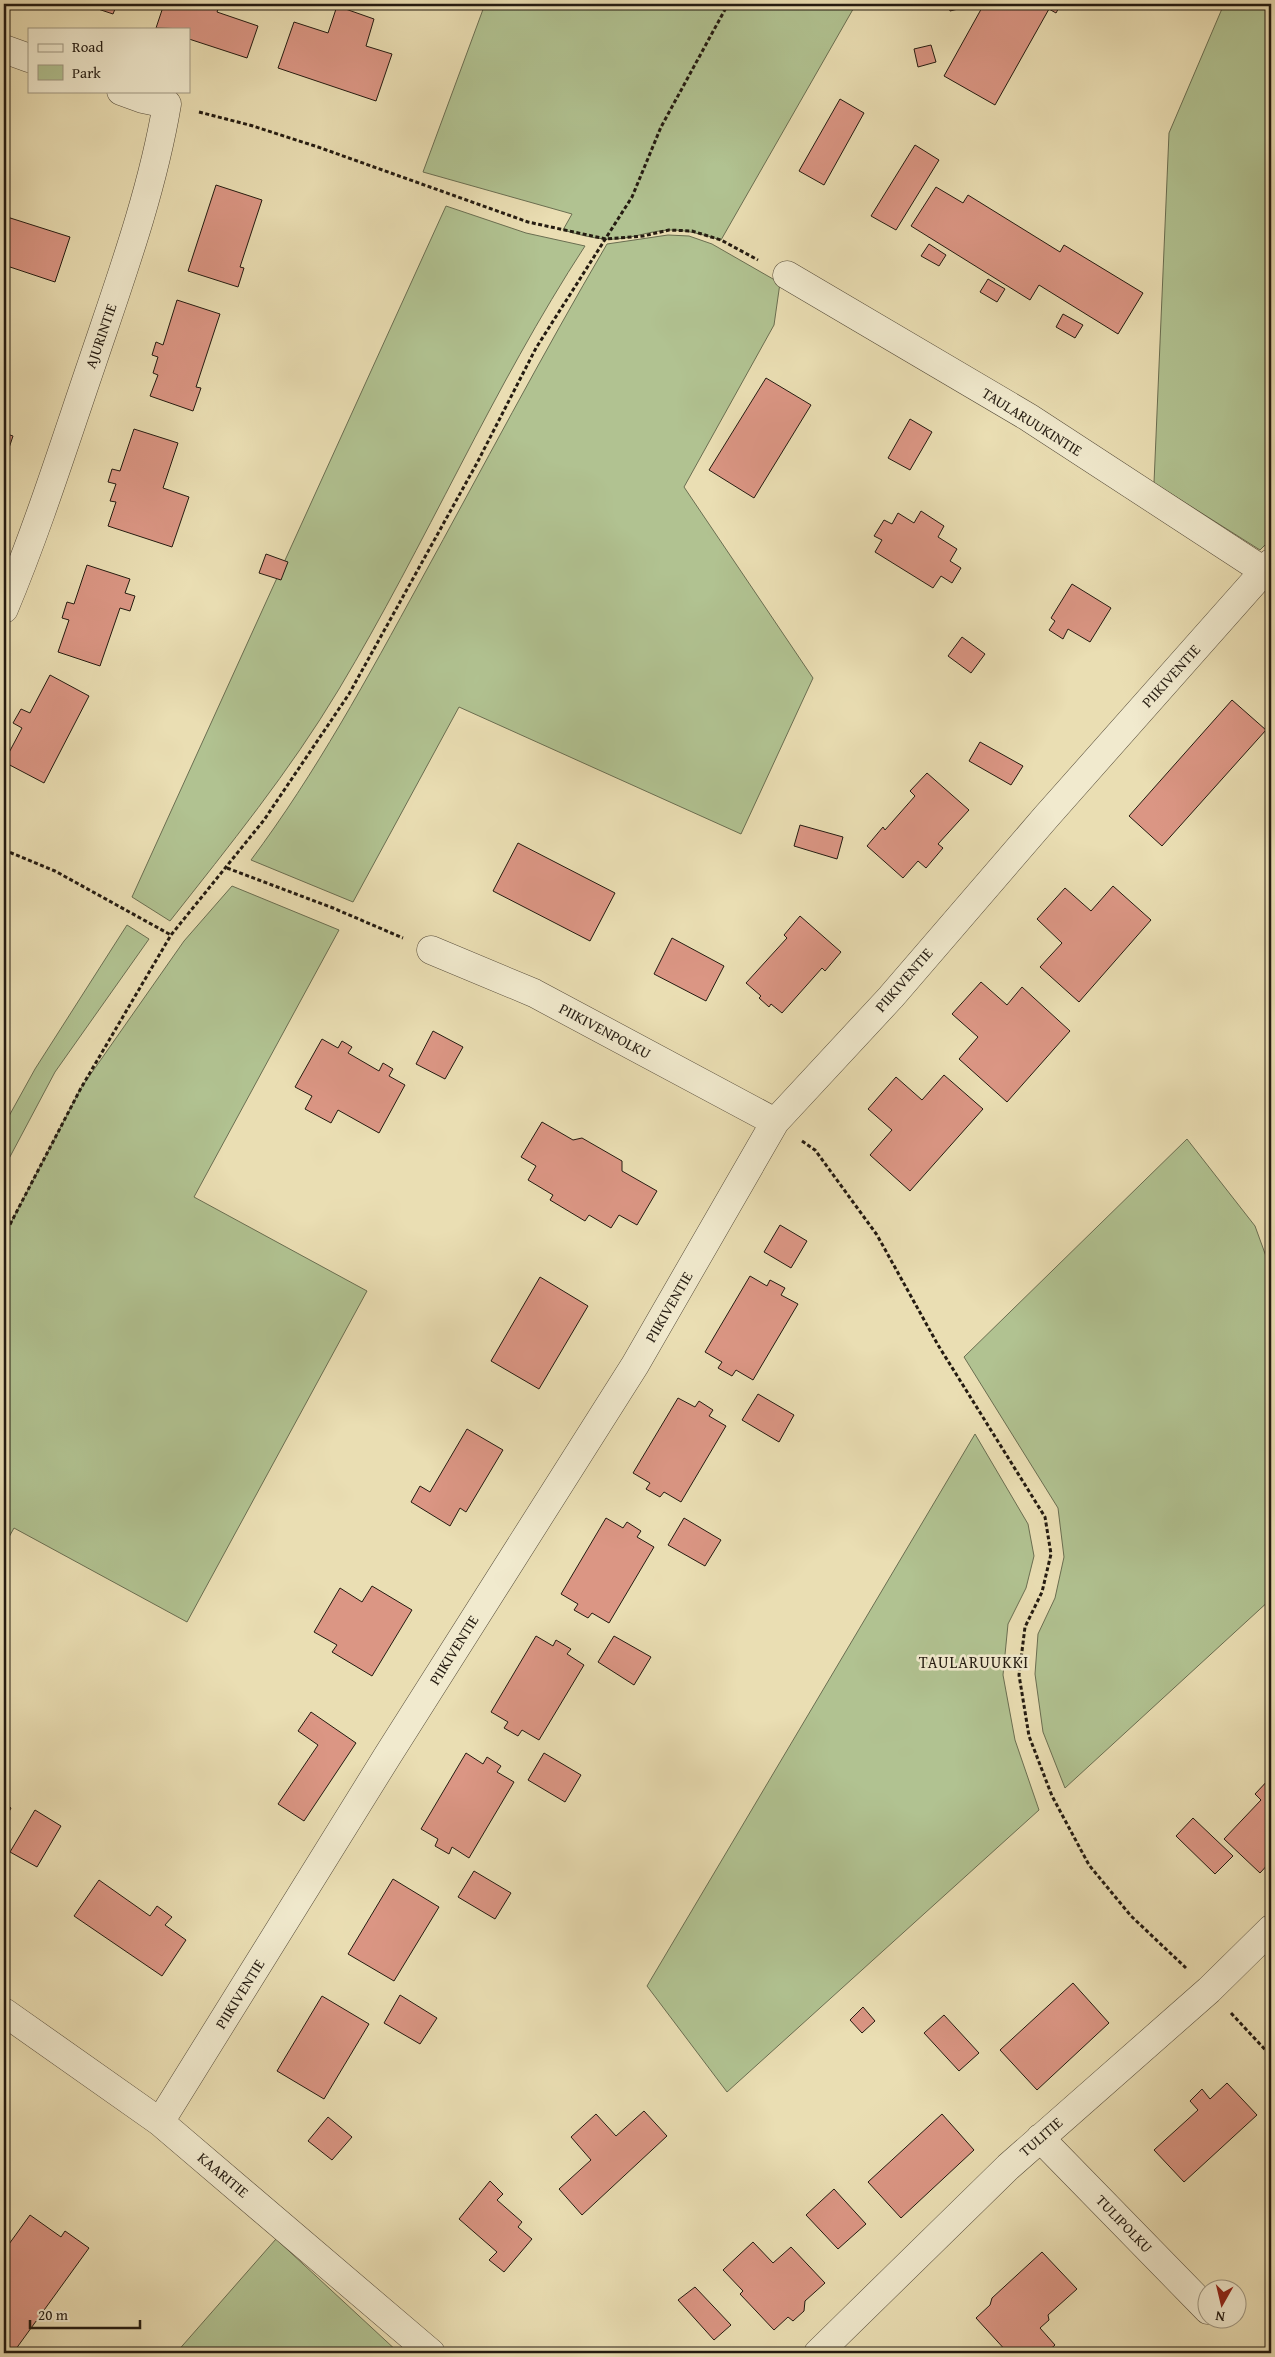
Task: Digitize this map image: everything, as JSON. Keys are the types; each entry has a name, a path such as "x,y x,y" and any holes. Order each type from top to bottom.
{"street":[{"path":"4,49 28,58"},
{"path":"124,92 143,99 167,104"},
{"name":"AJURINTIE","path":"4,609 12,566 131,246 160,142 167,104"},
{"name":"TAULARUUKINTIE","path":"787,275 1028,418 1269,571"},
{"name":"PIIKIVENTIE","path":"160,2122 382,1764 635,1365 775,1122 890,997 1046,817 1269,571"},
{"name":"PIIKIVENPOLKU","path":"431,950 534,993 775,1122"},
{"name":"TULITIE","path":"818,2353 1008,2167 1210,1990 1271,1929"},
{"name":"KAARITIE","path":"4,2012 160,2122 431,2353"},
{"name":"TULIPOLKU","path":"1040,2138 1198,2300"}],"path":[{"path":"4,1236 81,1088 172,935 264,820 349,694 477,463 536,348 632,197 680,89 728,4"},
{"path":"167,104 253,126 318,147 528,222 606,240 643,236 669,230 692,231 721,240 787,275"},
{"path":"4,850 55,871 172,935"},
{"path":"227,868 333,908 431,950"},
{"path":"775,1122 815,1150 876,1235 938,1345 1045,1517 1051,1554 1042,1592 1025,1627 1019,1675 1029,1736 1052,1796 1089,1865 1132,1916 1210,1990 1271,2056"}],"green space":[{"path":"485,4 856,4 721,240 677,230 663,230 614,239 584,236 563,230 572,214 423,172"},
{"path":"1224,4 1271,4 1271,539 1260,550 1154,483 1169,133"},
{"path":"446,206 526,233 585,246 520,354 371,634 339,689 280,779 170,921 132,897"},
{"path":"668,235 689,236 712,244 780,283 774,325 684,487 813,678 741,834 459,707 353,902 251,860 298,793 361,689 607,244"},
{"path":"232,886 339,930 194,1197 367,1291 187,1622 14,1528 4,1546 4,1236 81,1088 184,941"},
{"path":"127,925 149,939 55,1072 4,1168 4,1125 35,1069"},
{"path":"1187,1139 1255,1226 1271,1270 1271,1599 1065,1788 1043,1732 1035,1674 1038,1634 1055,1598 1064,1557 1058,1508 964,1357"},
{"path":"975,1434 1028,1524 1034,1556 1026,1588 1008,1624 1003,1675 1015,1740 1039,1810 727,2092 647,1986"},
{"path":"276,2239 399,2353 176,2353"}],"building":[{"path":"83,4 117,4 113,14"},
{"path":"164,4 220,4 217,12 258,26 247,58 190,39 190,28 156,28"},
{"path":"948,4 969,4 970,6 950,11"},
{"path":"984,4 1061,4 1056,13 1049,9 995,105 944,76"},
{"path":"337,6 374,19 366,46 392,54 376,101 278,68 294,22 328,33"},
{"path":"931,45 936,62 918,67 914,49"},
{"path":"840,99 864,113 824,185 799,171"},
{"path":"915,145 939,160 896,230 871,216"},
{"path":"216,185 262,200 240,267 244,268 238,287 188,271"},
{"path":"936,187 963,203 968,195 1060,252 1064,245 1143,293 1118,334 1039,285 1030,300 911,226"},
{"path":"4,216 70,237 55,282 4,265"},
{"path":"929,244 946,255 939,266 921,256"},
{"path":"988,279 1005,289 997,302 980,292"},
{"path":"177,300 220,314 196,387 201,388 193,411 150,396 158,375 153,373 158,357 152,355 156,342 163,345"},
{"path":"1063,314 1083,325 1075,338 1056,327"},
{"path":"766,378 811,405 754,498 709,470"},
{"path":"910,419 932,432 910,470 888,458"},
{"path":"134,429 178,443 163,488 189,497 172,547 108,526 116,502 110,501 116,484 108,482 112,469 120,471"},
{"path":"4,433 13,436 4,463"},
{"path":"921,511 944,526 938,537 957,549 950,561 961,568 952,583 941,576 933,588 875,552 882,540 874,536 884,520 892,524 898,513 914,523"},
{"path":"266,554 288,562 281,580 259,573"},
{"path":"87,565 130,579 125,593 135,596 130,611 120,608 100,666 58,652 69,620 62,618 67,602 74,604"},
{"path":"1072,584 1111,608 1090,642 1068,629 1063,639 1049,630 1055,621 1051,618"},
{"path":"962,637 985,654 971,673 948,656"},
{"path":"50,675 89,696 44,783 4,762 22,728 13,723 21,709 30,713"},
{"path":"1232,700 1266,730 1162,846 1129,816"},
{"path":"980,742 1023,766 1011,785 969,761"},
{"path":"927,773 969,810 938,844 943,848 926,868 918,861 903,878 867,846 883,827 885,830 915,796 910,791"},
{"path":"800,825 843,837 837,859 794,846"},
{"path":"518,843 615,893 590,941 493,891"},
{"path":"1113,886 1151,920 1079,1002 1040,967 1062,943 1037,919 1065,888 1091,911"},
{"path":"800,916 841,952 825,971 822,968 782,1013 771,1004 769,1007 759,998 761,996 746,983 787,938 784,935"},
{"path":"672,938 724,966 706,1001 654,974"},
{"path":"981,982 1007,1005 1022,987 1070,1031 1007,1102 959,1059 978,1037 952,1014"},
{"path":"433,1031 463,1047 445,1079 416,1064"},
{"path":"322,1039 338,1048 342,1041 352,1047 348,1053 379,1071 383,1063 393,1069 389,1076 405,1085 379,1133 338,1110 331,1123 305,1109 312,1096 295,1087"},
{"path":"944,1075 983,1109 910,1191 870,1155 892,1130 868,1109 896,1077 922,1100"},
{"path":"542,1122 573,1140 582,1138 622,1161 622,1171 657,1191 637,1225 619,1215 611,1228 589,1215 585,1221 550,1200 553,1195 528,1180 536,1166 521,1157"},
{"path":"780,1225 807,1241 791,1268 764,1252"},
{"path":"750,1276 767,1286 770,1280 785,1288 781,1295 798,1304 753,1380 736,1370 732,1376 718,1368 722,1362 705,1352"},
{"path":"540,1277 588,1306 539,1389 491,1361"},
{"path":"758,1394 794,1415 779,1442 742,1420"},
{"path":"678,1398 695,1407 699,1401 713,1410 709,1416 726,1426 681,1502 664,1492 660,1497 646,1489 650,1483 633,1473"},
{"path":"467,1429 503,1450 466,1512 460,1508 450,1526 411,1502 420,1486 430,1492"},
{"path":"606,1518 623,1528 627,1522 641,1531 637,1537 654,1547 609,1623 592,1613 588,1618 574,1610 578,1604 561,1594"},
{"path":"684,1518 721,1540 705,1566 668,1545"},
{"path":"372,1586 412,1610 372,1676 332,1652 337,1645 314,1632 340,1588 362,1602"},
{"path":"536,1636 553,1646 556,1640 571,1649 567,1654 584,1665 539,1740 522,1730 518,1736 504,1728 508,1722 491,1712"},
{"path":"614,1636 651,1657 634,1685 598,1662"},
{"path":"311,1712 356,1743 304,1821 278,1804 318,1745 298,1731"},
{"path":"466,1753 483,1764 487,1757 501,1766 497,1772 514,1782 469,1858 452,1847 449,1854 435,1846 438,1839 421,1829"},
{"path":"544,1753 581,1775 565,1802 528,1780"},
{"path":"1271,1777 1271,1861 1260,1873 1224,1839 1261,1800 1255,1794"},
{"path":"4,1803 11,1808 4,1821"},
{"path":"35,1810 61,1826 37,1867 10,1852"},
{"path":"1193,1818 1233,1856 1215,1874 1176,1836"},
{"path":"474,1871 511,1893 495,1919 458,1897"},
{"path":"393,1879 439,1907 394,1981 348,1954"},
{"path":"99,1880 150,1916 157,1906 172,1917 165,1925 186,1940 162,1976 74,1916"},
{"path":"1073,1983 1109,2023 1037,2090 1000,2050"},
{"path":"400,1995 437,2018 420,2044 384,2023"},
{"path":"322,1996 369,2024 324,2099 277,2071"},
{"path":"863,2007 875,2021 862,2033 850,2020"},
{"path":"944,2015 979,2053 959,2071 924,2033"},
{"path":"1227,2083 1257,2115 1184,2182 1154,2150 1198,2110 1190,2101 1202,2089 1210,2099"},
{"path":"644,2111 667,2136 582,2215 559,2189 591,2160 571,2137 596,2114 616,2136"},
{"path":"942,2114 974,2150 901,2218 868,2182"},
{"path":"328,2117 352,2137 332,2160 308,2141"},
{"path":"490,2181 503,2194 497,2200 522,2222 518,2227 532,2239 504,2272 489,2260 497,2252 459,2219"},
{"path":"834,2189 866,2224 838,2249 806,2215"},
{"path":"30,2215 61,2237 65,2231 89,2248 13,2353 4,2353 4,2251"},
{"path":"753,2242 773,2263 791,2247 825,2283 805,2301 804,2311 793,2321 788,2317 774,2330 740,2294 743,2291 723,2270"},
{"path":"1042,2252 1077,2289 1048,2315 1049,2320 1040,2328 1055,2345 1046,2353 1008,2353 976,2318 990,2305 992,2298"},
{"path":"695,2287 731,2325 714,2340 678,2300"},
{"path":"939,2349 943,2353 930,2353 933,2350 936,2352"}],"district":[{"name":"TAULARUUKKI","path":"974,1662"}]}
